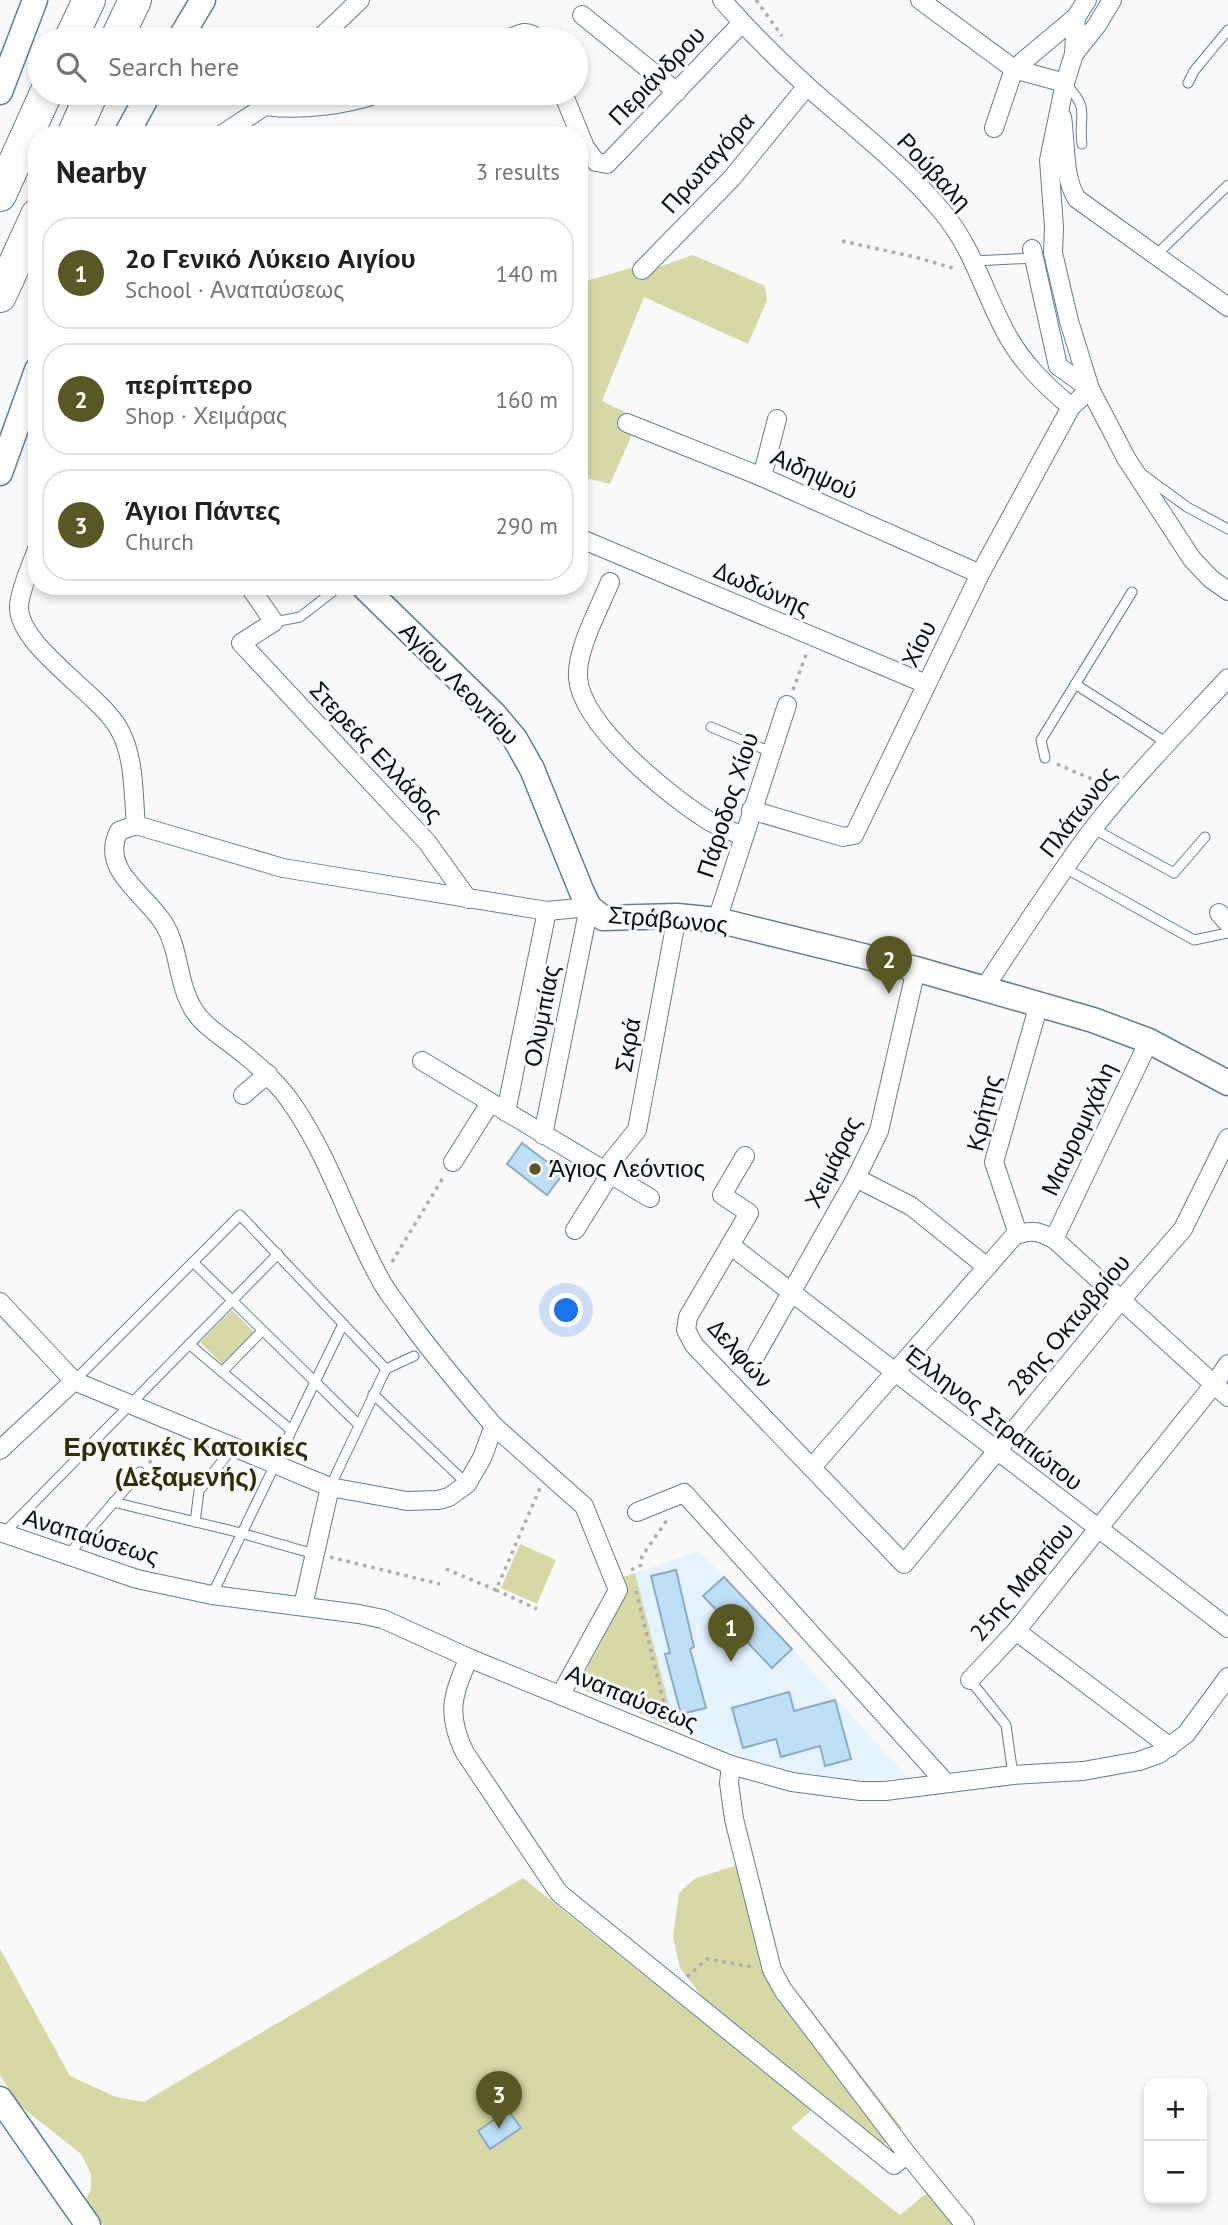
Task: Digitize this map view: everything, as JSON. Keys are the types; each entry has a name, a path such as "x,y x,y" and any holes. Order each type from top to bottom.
{"highway":[{"path":"76,28 89,0"},
{"path":"122,28 135,0"},
{"path":"31,126 41,105"},
{"path":"77,126 87,105"},
{"path":"0,195 28,133"},
{"path":"0,296 28,235"}],"street":[{"path":"0,92 35,0"},
{"path":"186,28 203,0"},
{"path":"331,28 360,0"},
{"name":"Ρούβαλη","path":"722,0 807,86 864,134 919,186 945,215 977,267 1006,334 1026,364 1071,407"},
{"path":"920,0 1014,69 1065,83"},
{"path":"994,128 1014,69 1076,17 1087,0"},
{"path":"1074,54 1112,0"},
{"path":"582,15 677,92"},
{"path":"1076,17 1074,54 1065,83 1049,160 1054,227 1053,253 1072,332 1090,389 1132,467 1192,559 1211,579 1228,591"},
{"name":"Περιάνδρου","path":"588,154 596,162 607,164 742,23"},
{"name":"Πρωταγόρα","path":"642,270 732,178 807,86"},
{"path":"1061,104 1068,173 1072,192 1077,200 1228,307"},
{"path":"131,126 142,105"},
{"path":"234,126 261,105"},
{"path":"280,105 286,108 318,105"},
{"path":"567,105 574,126"},
{"path":"1033,253 1058,366 1090,389"},
{"name":"Χίου","path":"751,810 843,837 854,835 980,574 1071,407 1090,389"},
{"path":"3,458 28,393"},
{"path":"3,458 28,419"},
{"path":"762,477 777,419"},
{"name":"Αιδηψού","path":"627,423 762,477 980,574"},
{"name":"Δωδώνης","path":"588,542 926,684"},
{"path":"28,575 19,606 22,621 35,643 99,702 120,730 130,757 136,825 119,831 113,845 113,853 117,867 156,913 168,932 190,1004 205,1024 268,1074 294,1106 321,1150 380,1280 440,1363 494,1426 584,1506 618,1590 561,1695"},
{"path":"610,582 580,660 578,680 588,709 606,733 667,791 711,822 743,836"},
{"path":"256,595 274,622"},
{"name":"Αγίου Λεοντίου","path":"372,595 494,713 515,739 537,780 589,907"},
{"name":"Στερεάς Ελλάδος","path":"274,622 241,643 427,842 468,900"},
{"name":"Πλάτωνος","path":"983,990 1094,829 1167,743 1228,678"},
{"name":"Πάροδος Χίου","path":"717,920 787,705"},
{"name":"Στράβωνος","path":"136,825 283,868 468,900 547,911 589,907 595,913 611,919 677,916 717,920 916,969 1093,1020 1149,1041 1228,1083"},
{"name":"Ολυμπίας","path":"543,1135 589,907"},
{"path":"506,1112 547,911"},
{"name":"Σκρά","path":"575,1230 606,1174 637,1130 677,916"},
{"name":"Χειμάρας","path":"753,1360 856,1178 879,1131 916,969"},
{"name":"Κρήτης","path":"1023,1232 993,1162 1039,1003"},
{"name":"Μαυρομιχάλη","path":"1054,1239 1149,1041"},
{"path":"422,1061 650,1198"},
{"path":"243,1095 268,1074"},
{"path":"453,1163 490,1103"},
{"name":"28ης Οκτωβρίου","path":"904,1564 1121,1300 1183,1229 1228,1138"},
{"name":"Δελφών","path":"745,1156 722,1195 749,1213 688,1317 686,1330 694,1345 904,1564"},
{"path":"856,1178 911,1206 987,1267"},
{"path":"812,1467 1014,1236 1023,1232 1037,1231 1054,1239 1228,1397"},
{"name":"Έλληνος Στρατιώτου","path":"730,1245 1228,1628"},
{"path":"0,1302 74,1381 330,1487 408,1502 449,1497 467,1484 482,1458 494,1426"},
{"name":"25ης Μαρτίου","path":"970,1679 1016,1631 1228,1364"},
{"path":"0,1450 74,1381"},
{"path":"303,1606 330,1487"},
{"path":"637,1512 684,1493 946,1783"},
{"name":"Αναπαύσεως","path":"1,1534 136,1579 212,1595 383,1619 469,1658 731,1765 792,1782 861,1791 885,1791 1013,1775 1083,1771 1139,1761 1170,1747 1186,1734 1228,1677"},
{"path":"1016,1631 1170,1747"},
{"path":"469,1658 457,1684 452,1706 454,1727 465,1753 559,1893 894,2165 908,2154"},
{"path":"731,1765 729,1783 734,1819 772,1970 783,1990 965,2225"},
{"path":"0,2099 88,2225"}],"lane":[{"path":"1188,83 1194,71 1228,30"},
{"path":"1065,83 1079,98 1084,111 1082,144"},
{"path":"1156,256 1228,184"},
{"path":"977,267 1033,253"},
{"path":"1132,467 1187,506 1228,529"},
{"path":"1045,758 1041,740 1132,592"},
{"path":"274,622 300,617 328,595"},
{"path":"1075,684 1167,743"},
{"path":"711,727 771,752"},
{"path":"1094,829 1174,873 1205,837"},
{"path":"1065,868 1194,940 1228,933"},
{"path":"74,1381 240,1215 386,1369"},
{"path":"1,1534 278,1254"},
{"path":"194,1263 358,1424"},
{"path":"212,1595 343,1324"},
{"path":"222,1372 262,1331"},
{"path":"189,1344 291,1430"},
{"path":"330,1487 386,1369 414,1356"},
{"path":"373,1394 467,1484"},
{"path":"195,1522 199,1491 233,1447"},
{"path":"67,1556 140,1472"},
{"path":"113,1502 314,1553"},
{"name":"25ης Μαρτίου","path":"970,1679 1006,1725 1013,1775"}],"path":[{"path":"756,0 782,35"},
{"path":"842,241 977,267"},
{"path":"787,705 813,637"},
{"path":"1045,758 1124,792"},
{"path":"394,1259 453,1163"},
{"path":"140,1472 184,1426"},
{"path":"496,1590 547,1472"},
{"path":"632,1574 630,1569 641,1565 642,1556 684,1493"},
{"path":"314,1553 440,1584"},
{"path":"446,1569 537,1609"},
{"path":"634,1583 676,1741"},
{"path":"675,1987 707,1959 772,1970"}],"shaded area":[{"path":"699,1551 908,1778 859,1780 789,1771 749,1759 675,1728 635,1573"}],"green space":[{"path":"693,255 765,286 767,300 748,344 644,297 602,401 639,419 610,484 588,478 588,280 641,265 648,271"},
{"path":"232,1310 254,1332 223,1365 200,1342"},
{"path":"520,1544 556,1560 537,1604 501,1588"},
{"path":"635,1573 675,1728 577,1687 626,1595 623,1577"},
{"path":"737,1865 780,1970 902,2128 881,2146 709,2006 680,1968 673,1937 679,1893 694,1879"},
{"path":"523,1878 812,2110 791,2128 900,2215 928,2192 956,2225 103,2225 86,2200 91,2189 91,2174 81,2154 18,2104 0,2075 0,1949 70,2076 116,2097 144,2102"}],"building":[{"name":"Άγιος Λεόντιος","path":"522,1143 563,1174 547,1195 507,1164"},
{"path":"676,1570 694,1647 690,1649 706,1708 681,1714 665,1654 670,1653 651,1576"},
{"path":"724,1577 792,1649 772,1668 703,1596"},
{"path":"789,1692 794,1711 835,1700 851,1759 825,1766 820,1746 781,1757 776,1739 743,1748 732,1708"},
{"path":"508,2110 521,2128 490,2149 478,2131"}],"place":[{"name":"περίπτερο","path":"889,994"},
{"name":"Άγιος Λεόντιος","path":"535,1169"},
{"name":"2ο Γενικό Λύκειο Αιγίου","path":"731,1662"},
{"name":"Άγιοι Πάντες","path":"499,2129"}],"district":[{"name":"Εργατικές Κατοικίες (Δεξαμενής)","path":"186,1462"}]}
